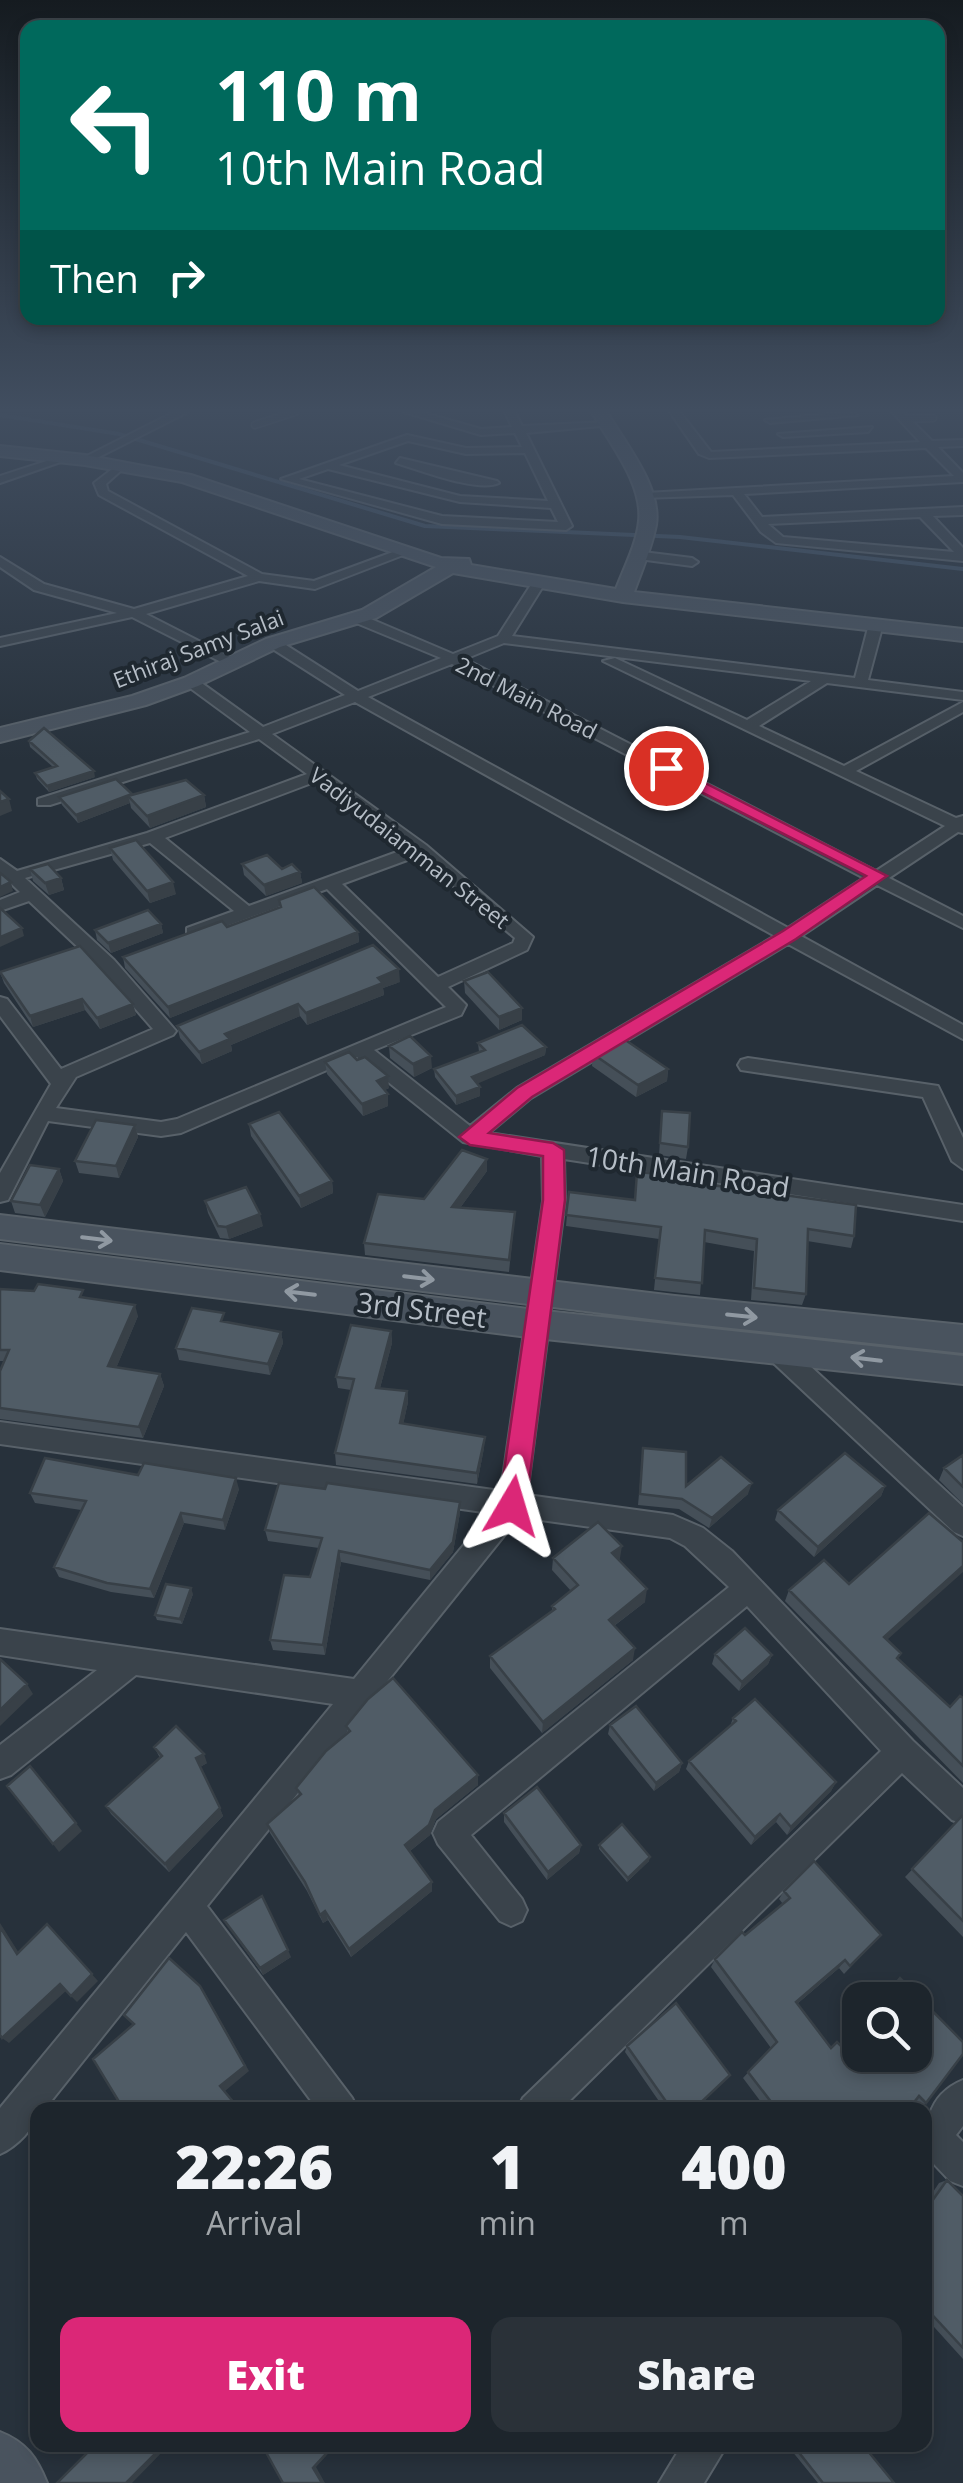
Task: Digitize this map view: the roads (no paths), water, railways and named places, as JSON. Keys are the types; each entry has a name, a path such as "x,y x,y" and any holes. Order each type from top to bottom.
{"street":[{"path":"171,528 257,572 259,577"},
{"path":"333,528 445,565 539,583 963,627"},
{"path":"625,592 642,528"},
{"path":"768,528 780,540 963,556"},
{"path":"841,528 852,547"},
{"path":"937,528 963,556"},
{"path":"897,540 906,552"},
{"path":"641,541 692,562"},
{"path":"0,642 134,613 259,577 314,585 405,552"},
{"path":"0,561 48,591 134,613 232,664"},
{"path":"445,565 453,561 625,592 963,635"},
{"name":"Ethiraj Samy Salai","path":"0,735 124,705 191,682 272,644 369,614 445,565"},
{"path":"503,639 539,583"},
{"name":"2nd Main Road","path":"354,617 454,659 963,923"},
{"path":"860,685 876,624"},
{"path":"44,802 262,733 503,639 963,696"},
{"path":"272,644 356,696 963,1033"},
{"path":"589,651 961,824"},
{"path":"749,725 823,680"},
{"name":"Vadiyudaiamman Street","path":"191,682 420,849 520,932 524,942 438,984"},
{"path":"847,770 963,706"},
{"path":"8,870 153,836 320,775"},
{"path":"360,1048 470,1137 524,1092 790,935 961,824"},
{"path":"153,836 247,913"},
{"path":"177,938 420,849"},
{"path":"0,1194 42,1113 78,1066 175,1027 116,961 8,870"},
{"path":"42,1113 161,1129 182,1126 360,1048 454,1012 456,1005 438,984 384,944 330,882"},
{"path":"0,906 32,894"},
{"path":"0,1003 61,1084"},
{"path":"748,1065 931,1090 963,1160"},
{"name":"10th Main Road","path":"470,1137 963,1213"},
{"path":"0,2136 512,1506 554,1200 553,1150"},
{"name":"3rd Street","path":"0,1226 774,1348 963,1370"},
{"name":"3rd Street","path":"0,1257 538,1308 963,1339"},
{"path":"774,1348 963,1524"},
{"path":"0,1432 673,1527 710,1548 902,1752 963,1809"},
{"path":"511,1910 449,1833 749,1588"},
{"path":"0,1642 363,1694"},
{"path":"0,1764 130,1662"},
{"path":"544,2102 902,1752"},
{"path":"188,1907 334,2102"},
{"path":"932,2139 963,2097"},
{"path":"932,2145 963,2168"},
{"path":"679,2483 702,2452"},
{"path":"0,2461 18,2483"}],"waterway":[{"path":"468,528 680,537 963,569"}]}
